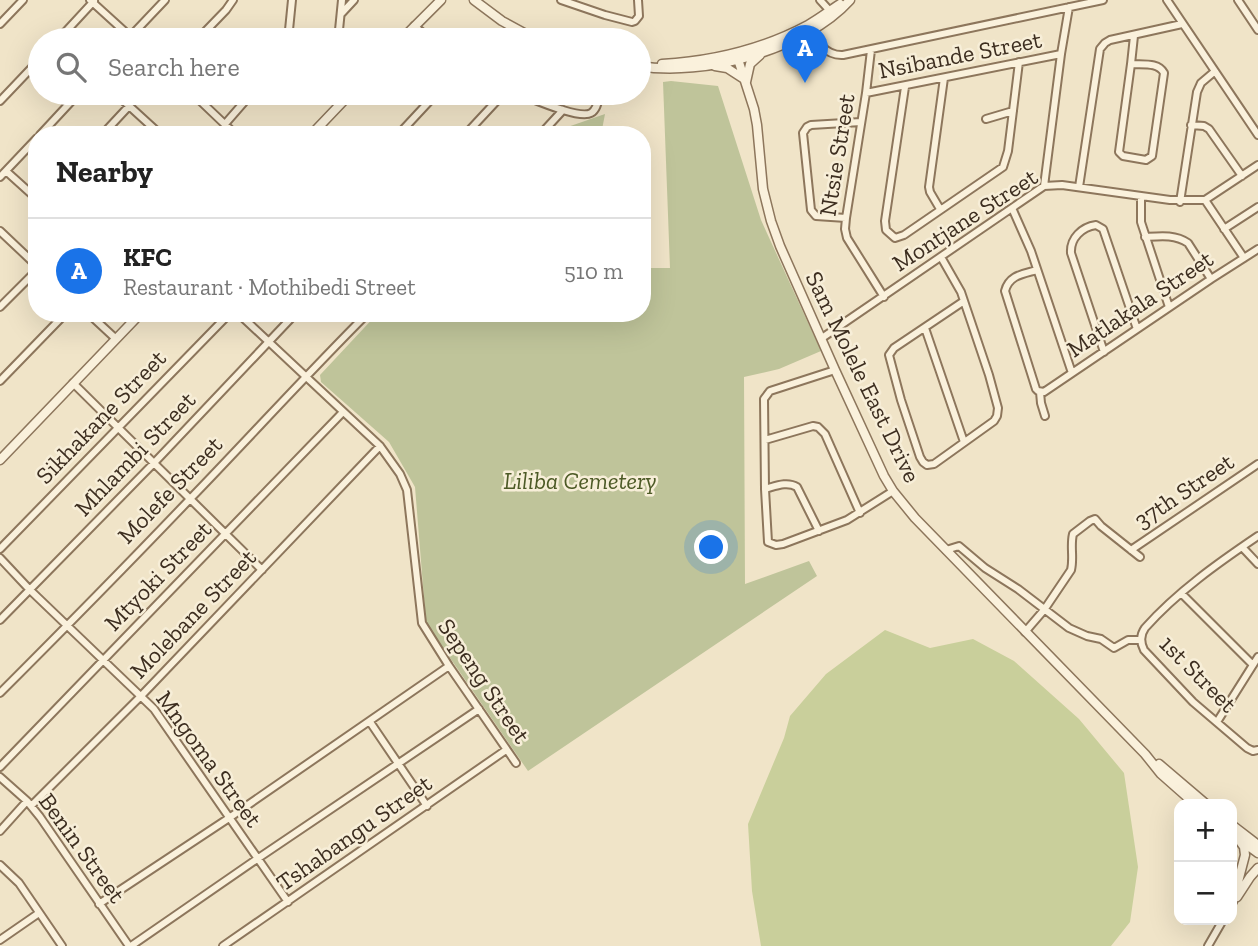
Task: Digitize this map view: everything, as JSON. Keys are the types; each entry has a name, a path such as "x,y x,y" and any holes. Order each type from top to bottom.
{"street":[{"path":"0,24 23,0"},
{"path":"141,28 165,0"},
{"path":"209,28 233,0"},
{"path":"289,28 292,0"},
{"path":"339,28 342,0"},
{"path":"341,14 354,0"},
{"path":"417,28 414,26 441,0"},
{"path":"474,0 515,28"},
{"path":"561,0 632,22 639,16 638,0"},
{"path":"820,0 830,11"},
{"path":"651,67 711,65 810,27 849,0"},
{"path":"711,65 727,68 745,82 750,64 765,51 838,12 849,0"},
{"path":"810,27 819,44 838,55 1103,0"},
{"path":"1167,0 1258,135"},
{"path":"1248,0 1240,3 1258,30"},
{"path":"69,28 93,1 120,28"},
{"path":"1044,186 1069,7"},
{"path":"1079,187 1100,49 1107,42 1182,24"},
{"path":"1131,64 1157,66 1164,73 1152,156 1146,160 1123,156 1119,152 1134,36"},
{"name":"Ntsie Street","path":"870,50 845,229 847,238 884,297"},
{"path":"651,65 765,51"},
{"name":"Nsibande Street","path":"866,93 1061,54"},
{"name":"Sam Molele East Drive","path":"737,56 754,109 766,204 780,246 872,451 893,491 915,518 1145,754 1161,774 1189,799"},
{"path":"905,87 886,221 886,230 895,238 1003,167 1008,151 1019,62"},
{"path":"0,101 28,72"},
{"path":"1180,202 1198,87 1214,72"},
{"path":"940,209 929,187 944,78"},
{"path":"48,126 68,105"},
{"path":"205,105 225,124 242,105"},
{"path":"320,126 340,105"},
{"path":"406,126 426,105"},
{"path":"473,126 493,105"},
{"path":"549,105 586,114 592,113 597,105"},
{"path":"110,126 129,106 151,126"},
{"path":"548,126 563,110"},
{"path":"986,119 1013,111"},
{"path":"846,218 812,213 803,133 811,125 861,122"},
{"path":"1191,125 1209,129 1242,176"},
{"path":"0,177 28,147"},
{"name":"Montjane Street","path":"822,338 1044,186 1062,184 1180,202 1205,200 1258,165"},
{"path":"6,171 28,191"},
{"path":"1141,197 1141,222 1169,307"},
{"path":"1205,200 1244,258"},
{"path":"1224,229 1258,207"},
{"path":"1012,208 1026,239 1072,373"},
{"path":"1104,352 1070,247 1073,239 1088,227 1096,225 1103,229 1137,329"},
{"path":"0,230 28,259"},
{"path":"1145,237 1168,236 1183,239 1211,279"},
{"path":"0,244 7,237"},
{"name":"Matlakala Street","path":"1042,392 1258,249"},
{"path":"941,257 958,284 964,301 989,375 998,411 994,421 934,464 927,465 920,457 889,361 890,352 964,301"},
{"path":"1037,270 1012,278 1005,291 1036,389 1042,392 1041,403 1045,416"},
{"path":"0,307 28,277"},
{"path":"0,381 57,322"},
{"path":"98,322 116,339"},
{"path":"0,460 132,322"},
{"name":"Sikhakane Street","path":"0,549 221,322"},
{"name":"Sepeng Street","path":"247,322 380,446 400,474 407,490 422,623 516,763"},
{"name":"Mhlambi Street","path":"0,621 288,322"},
{"name":"Molefe Street","path":"0,693 359,322"},
{"path":"925,328 964,442"},
{"path":"835,370 768,393 764,399 768,542 783,544 818,531 860,513 893,491"},
{"path":"73,383 262,570"},
{"name":"Mtyoki Street","path":"0,767 343,412"},
{"path":"765,440 813,426 821,429 860,513"},
{"name":"Molebane Street","path":"0,831 141,696 380,446"},
{"name":"37th Street","path":"1131,550 1258,464"},
{"path":"765,489 787,483 797,487 818,531"},
{"path":"1025,632 1044,610 1071,570 1073,534 1090,521 1095,519 1140,557"},
{"name":"1st Street","path":"1258,536 1181,593 1141,635 1144,650 1193,702 1247,748 1258,750"},
{"path":"946,550 959,546 1069,628 1101,639 1112,648 1128,640 1141,640"},
{"path":"1242,547 1258,564"},
{"name":"Mngoma Street","path":"0,558 141,696 164,722 288,902"},
{"path":"1181,593 1253,665"},
{"path":"1217,722 1258,657"},
{"path":"99,904 449,666"},
{"path":"130,946 479,709"},
{"path":"370,722 427,806"},
{"name":"Tshabangu Street","path":"223,946 506,750"},
{"name":"Sam Molele East Drive","path":"1145,754 1200,799"},
{"name":"Benin Street","path":"0,777 29,804 130,946"},
{"path":"1237,829 1258,845"},
{"path":"1237,838 1258,852"},
{"path":"1237,887 1245,855 1240,840"},
{"path":"1237,896 1258,862"},
{"path":"0,865 19,883 62,946"},
{"path":"1237,897 1258,869"},
{"path":"0,940 39,913"},
{"path":"1208,946 1220,925"}],"green space":[{"name":"Liliba Cemetery","path":"663,82 718,86 761,220 821,351 779,369 744,377 745,584 809,561 817,576 528,771 426,623 415,487 389,442 321,382 320,375 370,322 651,322 651,268 670,268"},
{"path":"605,114 603,126 570,126"},
{"path":"885,630 930,648 973,639 1014,661 1079,719 1124,773 1138,867 1130,922 1111,946 761,946 752,891 748,824 784,738 790,716 826,674"}],"place":[{"name":"KFC","path":"805,83"}]}
